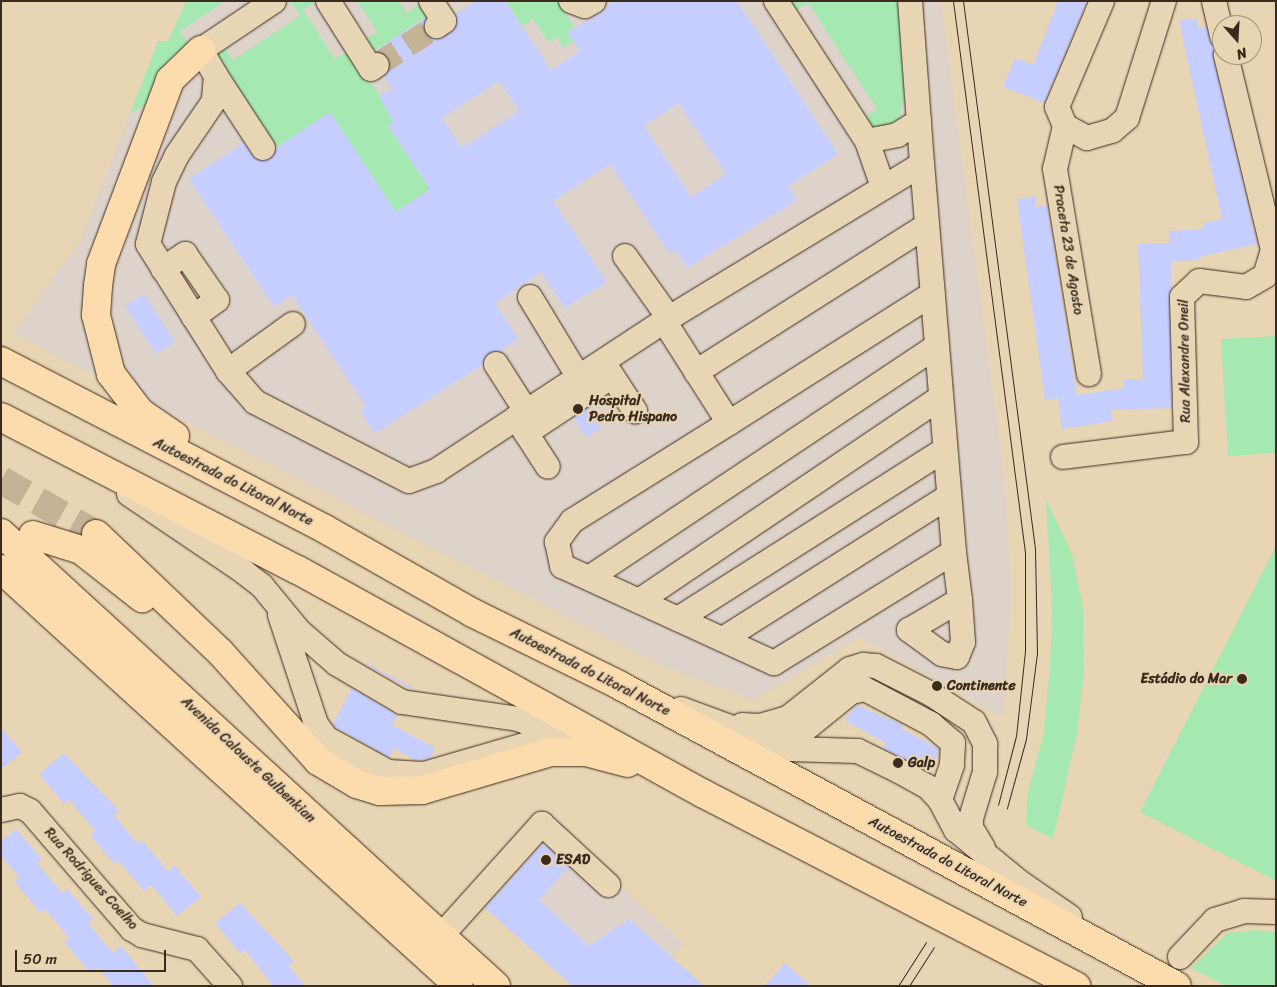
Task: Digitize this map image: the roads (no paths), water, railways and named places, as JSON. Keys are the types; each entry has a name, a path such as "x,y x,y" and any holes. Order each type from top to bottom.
{"main road":[{"path":"201,50 170,80 101,264 96,315 101,345 111,374 140,412 325,529"},
{"name":"Autoestrada do Litoral Norte","path":"1,361 325,529 473,613 617,684 1178,986"},
{"path":"1,417 78,459 298,570 704,794 1076,986"},
{"name":"Avenida Calouste Gulbenkian","path":"1,533 496,986"},
{"path":"96,534 220,652 280,720"},
{"path":"33,535 81,550 107,567 280,720 336,774 380,791 422,790 551,752 586,752 625,762 704,794"},
{"name":"Avenida Calouste Gulbenkian","path":"2,570 459,986"}],"street":[{"path":"263,148 201,50 274,1"},
{"path":"328,1 371,69 377,65"},
{"path":"431,1 444,21 437,26"},
{"path":"571,1 579,6 594,1"},
{"path":"776,1 867,141 883,187"},
{"path":"910,1 944,450 960,600"},
{"path":"1102,1 1057,107 1065,126 1087,138 1120,126 1126,118 1164,1"},
{"path":"1214,1 1217,15"},
{"name":"Rua Alexandre Oneil","path":"1063,457 1186,442 1182,297 1199,281 1246,287 1265,276 1272,250 1228,65"},
{"path":"216,76 214,101 177,155 164,182 148,240 163,269 184,254 217,300 194,317 228,371 255,402 409,481 436,471 523,421 607,368 666,319 922,164"},
{"path":"867,141 897,135 919,121"},
{"name":"Praceta 23 de Agosto","path":"1065,126 1055,169 1089,374"},
{"path":"696,372 926,226"},
{"path":"625,256 666,319 696,372 730,423"},
{"path":"932,294 572,522 557,542 562,566 774,663 954,552"},
{"path":"530,297 578,376"},
{"path":"228,371 293,324"},
{"path":"589,578 936,347"},
{"path":"496,364 523,421 548,467"},
{"path":"523,421 578,376 607,368"},
{"path":"607,368 635,411"},
{"path":"639,601 940,398"},
{"path":"678,619 944,450"},
{"path":"78,459 215,550 262,586 314,647 402,702 518,719 572,738 625,762"},
{"path":"722,639 948,497"},
{"path":"277,604 316,724 326,738 388,772 424,774 542,740 572,738"},
{"path":"726,724 760,726 788,718 850,669 863,665 876,666 932,694 974,722 985,744 985,772 971,818 971,828 985,852"},
{"path":"617,684 807,752 858,751 928,787 940,800 956,830 1018,881 1133,962"},
{"path":"768,739 803,731 851,692 865,690 931,724 953,742 952,765 940,800"},
{"name":"Rua Rodrigues Coelho","path":"1,810 20,806 30,811 132,929 142,935 197,949 230,986"},
{"path":"441,936 542,824 608,884"},
{"path":"1180,957 1215,920 1244,911 1276,912"}],"tunnel":[{"path":"377,65 437,26"},
{"path":"1,480 96,534"}],"tram line":[{"path":"953,1 1025,552 1025,651 1016,736 998,805"},
{"path":"963,1 1035,549 1037,653 1026,739 1007,808"},
{"path":"898,986 926,942"},
{"path":"909,986 934,947"}],"place":[{"name":"Hospital Pedro Hispano","path":"578,409"},
{"name":"Estádio do Mar","path":"1242,679"},
{"name":"Continente","path":"937,686"},
{"name":"Galp","path":"898,763"},
{"name":"ESAD","path":"546,860"}]}
